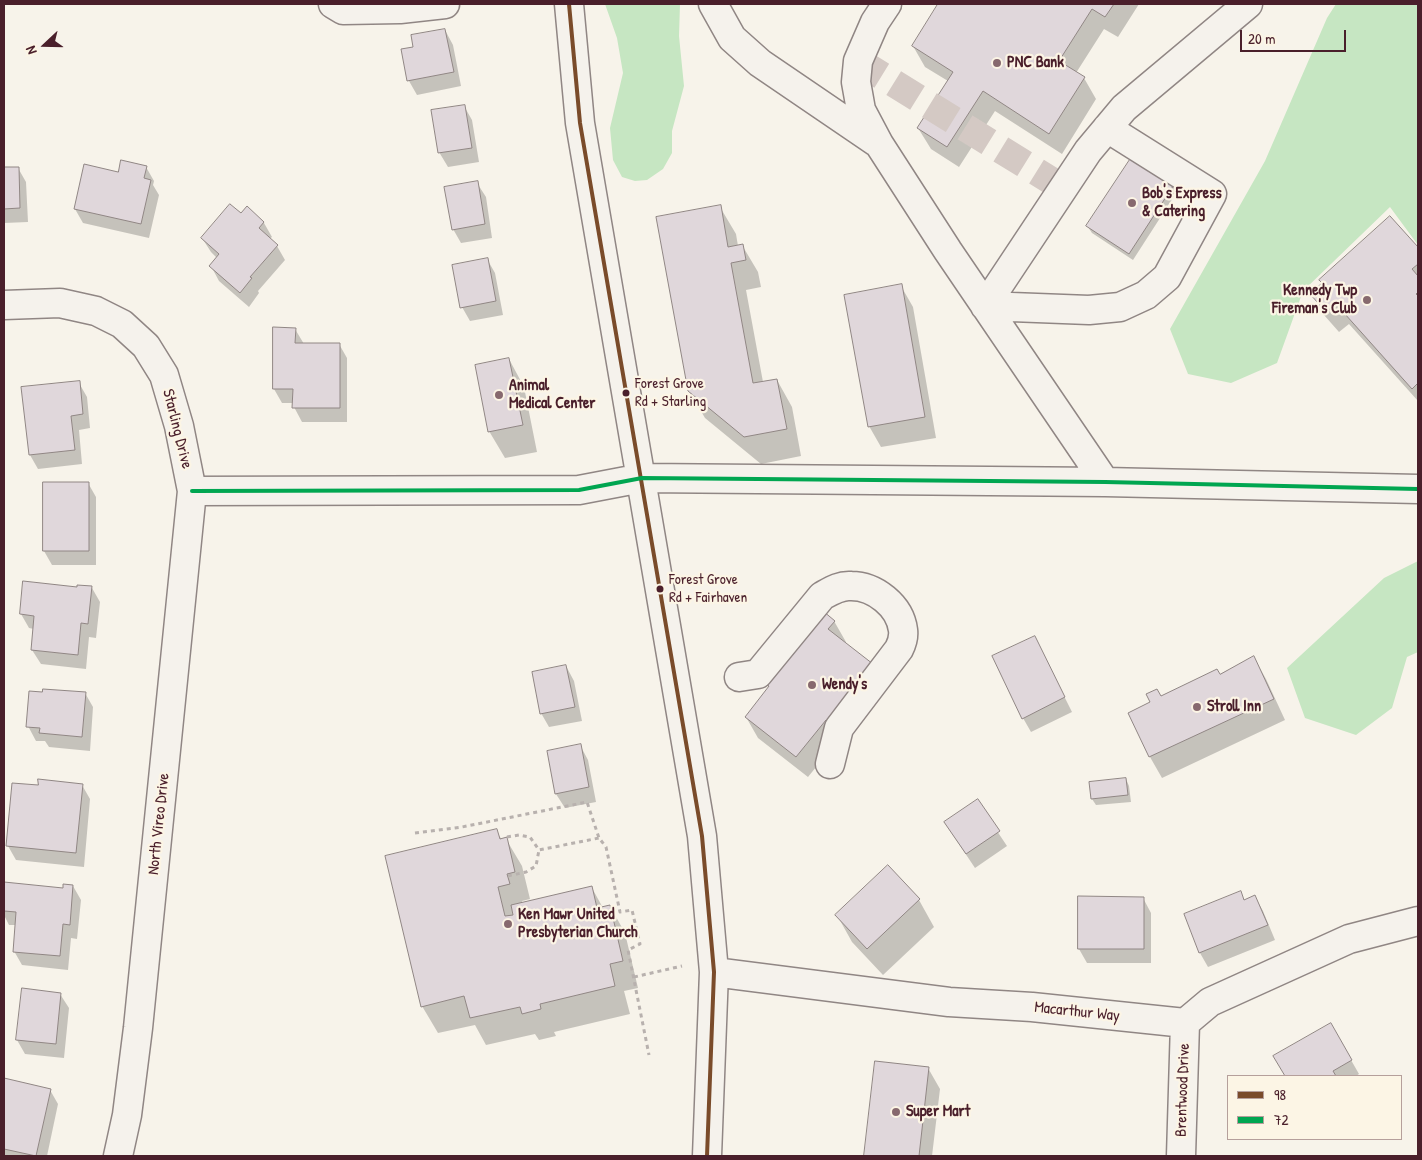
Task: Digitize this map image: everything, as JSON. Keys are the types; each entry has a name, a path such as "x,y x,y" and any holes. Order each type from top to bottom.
{"street":[{"path":"333,4 343,10 400,9 446,4"},
{"path":"569,4 580,123 702,836 714,966 707,1156"},
{"path":"713,4 732,38 760,63 879,144"},
{"path":"887,4 875,22 858,61 856,82 862,110 879,144 985,306 1105,482"},
{"path":"985,306 1088,152 1124,108 1248,4"},
{"path":"985,306 1089,310 1120,307 1146,294 1168,277 1212,194 1107,128"},
{"name":"Starling Drive","path":"4,305 60,303 96,311 122,324 146,346 164,376 179,426 192,491 580,490 642,478 1105,482 1418,489"},
{"name":"North Vireo Drive","path":"118,1156 127,1115 138,1028 192,491"},
{"path":"739,677 758,674 822,596 832,591 841,587 861,587 880,595 891,605 904,631 903,640 899,649 839,728 830,764"},
{"path":"1185,1023 1210,1002 1349,940 1418,921"},
{"name":"Macarthur Way","path":"714,966 949,1002 1032,1007 1185,1023"},
{"name":"Brentwood Drive","path":"1181,1156 1185,1023"}],"path":[{"path":"415,833 462,827 587,802 599,838 606,847 620,912 632,910 640,944 628,950 649,1055"},
{"path":"507,837 519,835 530,837 539,850 536,866 526,872 508,876"},
{"path":"539,850 599,838"},
{"path":"617,933 636,928"},
{"path":"634,977 714,966"}],"green space":[{"path":"605,4 680,4 679,36 684,86 672,131 672,153 663,169 647,180 635,181 622,177 613,160 610,128 623,73 617,38"},
{"path":"1336,4 1418,4 1418,245 1390,207 1303,291 1277,363 1231,383 1188,374 1170,329 1265,161 1327,18"},
{"path":"1418,561 1418,652 1407,657 1392,708 1356,735 1305,718 1287,668 1384,578"}],"building":[{"path":"938,4 1114,4 1105,17 1092,9 1059,61 1085,77 1049,134 983,91 947,147 917,128 953,72 912,46"},
{"path":"445,29 454,72 407,81 401,49 413,47 411,35"},
{"path":"465,105 472,148 438,153 431,110"},
{"name":"Bob's Express & Catering","path":"1135,152 1177,180 1129,254 1086,226"},
{"path":"121,160 147,166 144,178 151,180 141,224 74,209 84,164 118,172"},
{"path":"4,167 19,167 20,208 4,209"},
{"path":"478,181 485,224 452,230 444,187"},
{"path":"230,204 241,213 247,206 264,222 259,228 278,245 250,277 252,278 240,293 209,266 219,254 201,238"},
{"path":"721,205 728,247 743,244 746,260 731,263 753,383 777,379 787,429 744,437 688,391 656,217"},
{"name":"Kennedy Twp Fireman's Club","path":"1390,216 1418,247 1418,264 1412,269 1418,276 1418,292 1416,294 1418,296 1418,383 1412,389 1336,304 1326,312 1310,294 1322,283 1319,280"},
{"path":"488,258 496,301 460,308 452,265"},
{"path":"902,284 925,417 868,427 844,295"},
{"path":"273,327 296,328 295,343 340,343 340,408 292,408 293,389 273,389"},
{"name":"Animal Medical Center","path":"509,358 523,425 488,432 475,365"},
{"path":"80,381 83,414 71,416 75,450 29,455 21,387"},
{"path":"43,482 89,482 89,551 43,551"},
{"path":"23,581 77,587 77,585 92,586 88,624 81,623 78,655 31,650 34,616 20,614"},
{"name":"Wendy's","path":"823,611 835,621 828,629 873,664 831,724 826,720 796,757 745,717 769,686 764,683"},
{"path":"1035,636 1065,697 1022,719 992,656"},
{"name":"Stroll Inn","path":"1254,656 1274,699 1149,757 1128,713 1150,702 1146,694 1157,689 1161,696 1217,669 1220,674"},
{"path":"566,665 575,707 540,714 532,672"},
{"path":"43,689 86,692 82,737 39,733 40,728 26,727 29,691 42,692"},
{"path":"581,744 589,787 555,794 547,751"},
{"path":"1126,778 1128,795 1091,799 1089,782"},
{"path":"38,779 83,784 76,853 6,846 12,783 38,785"},
{"path":"978,799 1000,831 966,854 944,822"},
{"name":"Ken Mawr United Presbyterian Church","path":"497,829 500,839 507,837 515,872 507,874 510,884 498,887 505,916 513,915 511,905 592,886 597,908 610,905 623,961 610,964 615,986 540,1004 541,1009 522,1014 520,1007 470,1018 464,996 421,1007 385,856"},
{"path":"888,865 920,899 867,949 835,915"},
{"path":"4,882 63,888 63,884 73,885 70,925 63,924 60,956 13,952 16,912 4,911"},
{"path":"1241,891 1244,900 1255,895 1268,925 1199,953 1184,914"},
{"path":"1078,896 1144,897 1144,949 1078,949"},
{"path":"22,988 61,993 56,1044 16,1040"},
{"path":"1331,1023 1352,1060 1333,1071 1335,1075 1284,1075 1273,1056"},
{"name":"Super Mart","path":"875,1061 929,1067 919,1156 864,1156"},
{"path":"4,1078 51,1089 36,1156 4,1149"}],"tunnel":[{"path":"858,61 1063,188"}],"transit line":[{"name":"98","path":"569,4 580,123 702,836 714,972 707,1156"},
{"name":"72","path":"192,491 579,490 642,478 1105,482 1418,489"}],"place":[{"name":"PNC Bank","path":"997,63"},
{"name":"Bob's Express & Catering","path":"1132,203"},
{"name":"Kennedy Twp Fireman's Club","path":"1367,300"},
{"name":"Forest Grove Rd + Starling","path":"626,393"},
{"name":"Animal Medical Center","path":"499,395"},
{"name":"Forest Grove Rd + Fairhaven","path":"660,589"},
{"name":"Wendy's","path":"812,685"},
{"name":"Stroll Inn","path":"1197,707"},
{"name":"Ken Mawr United Presbyterian Church","path":"508,924"},
{"name":"Super Mart","path":"896,1112"}]}
